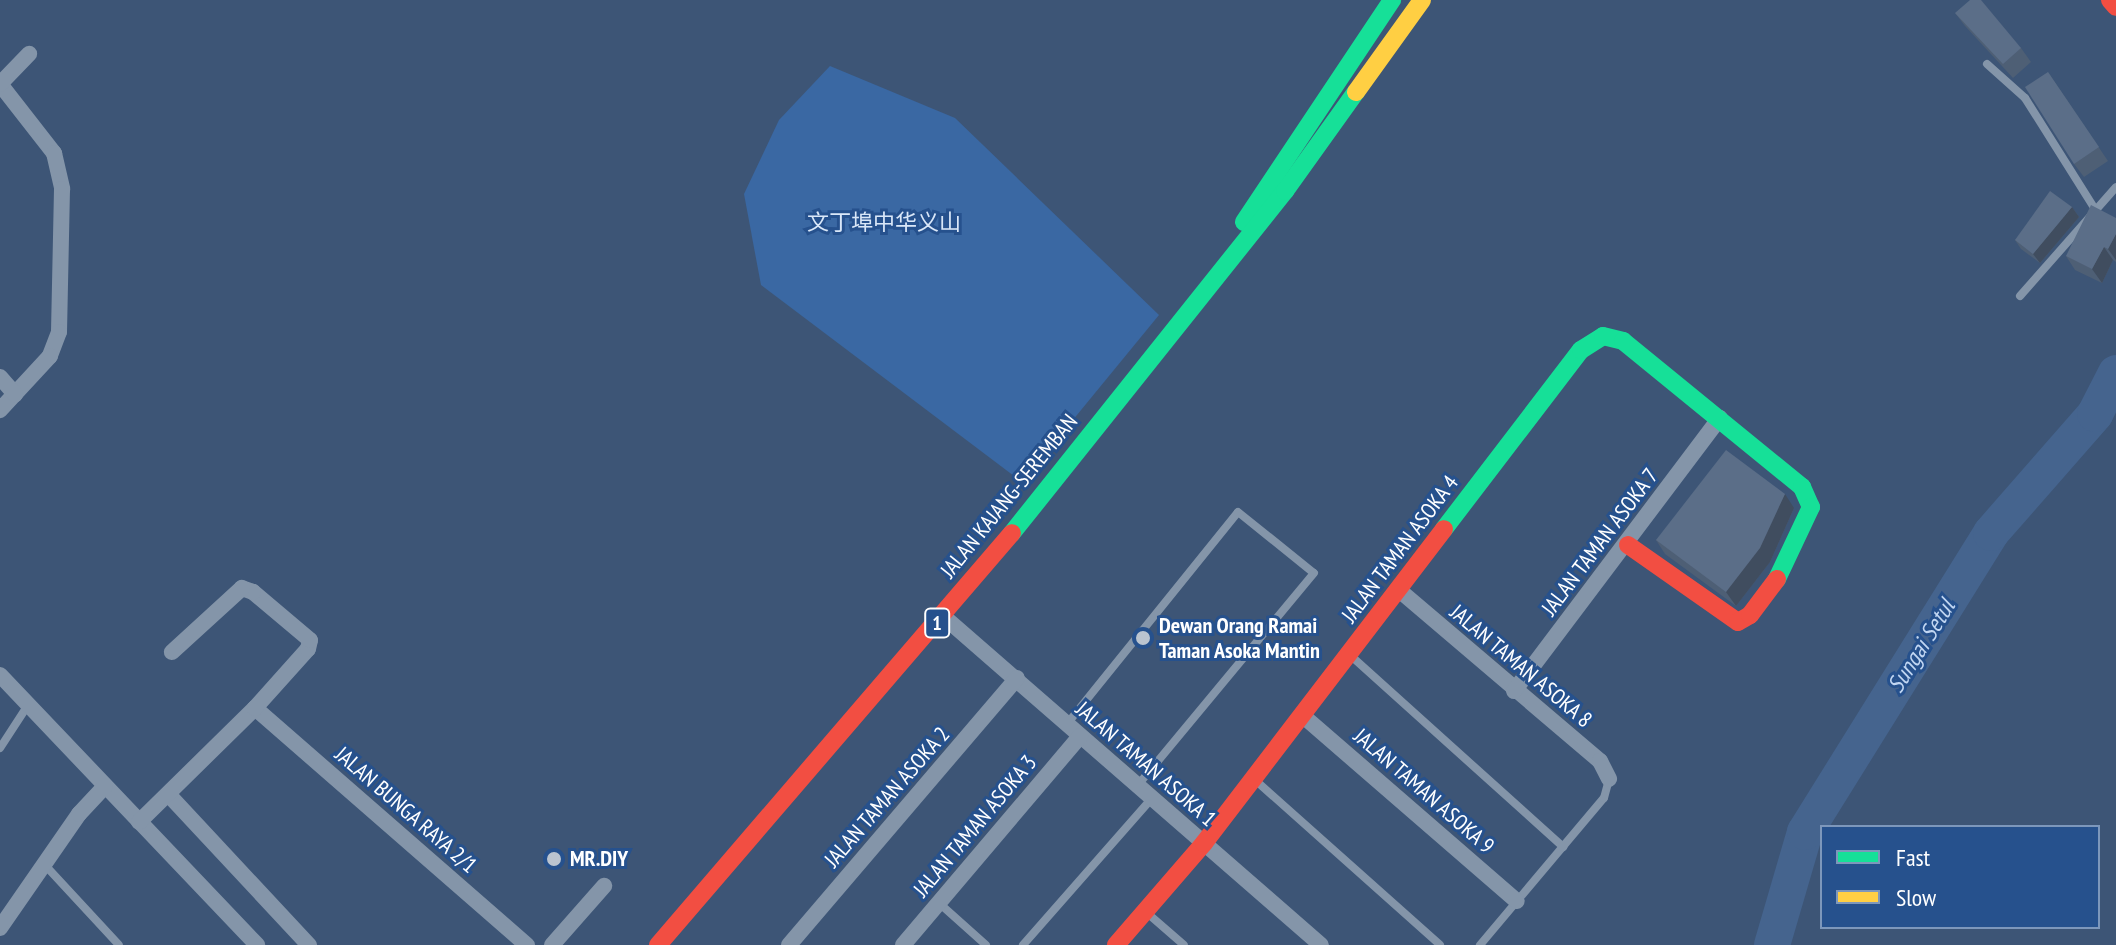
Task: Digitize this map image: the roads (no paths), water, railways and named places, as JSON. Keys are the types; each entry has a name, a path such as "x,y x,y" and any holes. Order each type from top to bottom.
{"main road":[{"name":"JALAN KAJANG-SEREMBAN","path":"1204,291 1270,176 1392,0"},
{"name":"JALAN KAJANG-SEREMBAN","path":"658,945 943,616 1285,191 1422,0"},
{"path":"2110,0 2116,7"},
{"name":"JALAN TAMAN ASOKA 4","path":"1116,945 1204,843 1593,340 1612,336 1623,341 1720,418"},
{"path":"1628,545 1728,619 1738,622 1750,615 1781,574 1811,507 1802,487 1720,418"}],"street":[{"path":"0,410 50,356 59,332 62,189 54,153 0,84 29,54"},
{"path":"0,377 15,394"},
{"name":"JALAN TAMAN ASOKA 7","path":"1514,691 1628,545 1720,418"},
{"path":"139,822 255,708 308,649 310,640 253,592 236,590 172,652"},
{"name":"JALAN TAMAN ASOKA 8","path":"1399,590 1514,691 1600,761 1609,779"},
{"name":"JALAN TAMAN ASOKA 1","path":"943,616 1321,945"},
{"path":"0,675 257,945"},
{"name":"JALAN TAMAN ASOKA 2","path":"789,945 1017,678"},
{"name":"JALAN BUNGA RAYA 2/1","path":"255,708 527,945"},
{"name":"JALAN TAMAN ASOKA 9","path":"1302,715 1517,901"},
{"name":"JALAN TAMAN ASOKA 3","path":"903,945 1080,736"},
{"path":"0,928 44,863 105,786"},
{"path":"168,794 309,945"},
{"path":"552,945 604,886"}],"lane":[{"path":"1987,64 2025,98 2095,209"},
{"path":"2020,296 2116,187"},
{"path":"1066,724 1238,512 1314,573 1139,784"},
{"path":"1349,655 1563,847"},
{"path":"0,748 28,705"},
{"path":"1254,778 1440,945"},
{"path":"1480,945 1604,798 1609,779"},
{"path":"1023,945 1153,797"},
{"path":"44,863 119,945"},
{"path":"939,902 986,945"},
{"path":"1145,912 1184,945"}],"waterway":[{"name":"Sungai Setul","path":"1772,945 1805,832 1991,533 2095,414 2116,373"}],"place":[{"name":"Dewan Orang Ramai Taman Asoka Mantin","path":"1143,638"},
{"name":"MR.DIY","path":"554,859"}],"park label":[{"name":"文丁埠中华义山","path":"884,223"}]}
